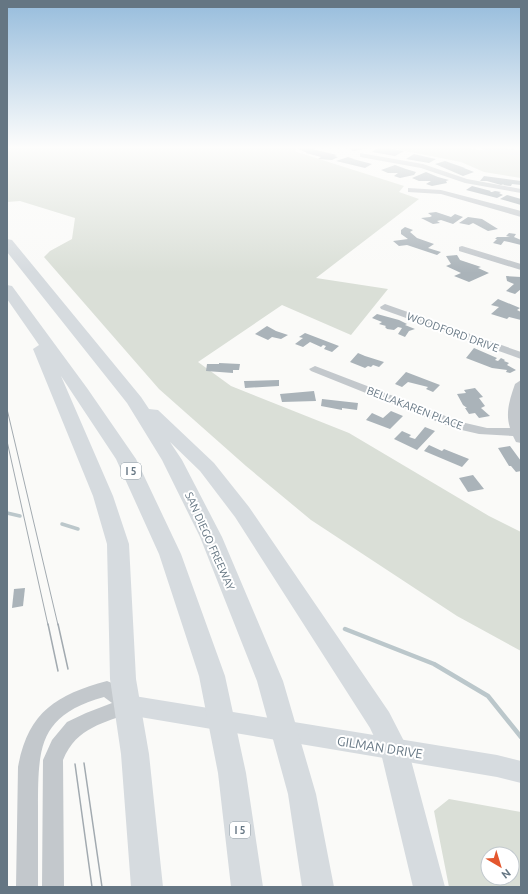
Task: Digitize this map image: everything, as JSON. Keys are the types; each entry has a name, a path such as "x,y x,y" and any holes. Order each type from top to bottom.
{"highway":[{"name":"SAN DIEGO FREEWAY","path":"7,243 135,401 172,460 211,537 270,681 302,794 318,887"},
{"path":"7,290 42,351 103,496 118,544 123,679 135,754 147,887"},
{"name":"I 5","path":"7,290 81,392 126,459 170,554 212,676 232,773 247,887"},
{"path":"135,401 164,425 207,468 242,512 380,720 394,749 429,887"}],"main road":[{"name":"GILMAN DRIVE","path":"128,705 394,749 521,772"}],"street":[{"path":"411,190 441,192 521,214"},
{"path":"462,249 521,267"},
{"name":"WOODFORD DRIVE","path":"385,307 521,356"},
{"name":"BELLAKAREN PLACE","path":"315,369 470,430 519,436"},
{"path":"519,436 514,423 514,404 521,384"},
{"path":"27,887 28,767 29,750 35,736 59,708 88,693 107,689 128,705"},
{"path":"53,887 53,760 58,744 73,727 128,705"}],"shaded area":[{"path":"7,190 401,190 399,192 419,199 316,278 388,289 351,335 282,305 198,362 231,386 349,433 489,516 521,532 521,651 457,616 311,520 246,466 159,389 44,257 50,251 72,239 75,218 20,201 7,202"},
{"path":"449,799 521,812 521,887 449,887 434,811"}],"building":[{"path":"466,190 486,190 491,191 490,192 501,192 499,193 503,195 497,198"},
{"path":"507,195 521,199 521,205 500,199"},
{"path":"436,212 451,217 455,214 463,217 453,224 441,220 437,221 440,223 433,224 421,218 430,217 432,216 428,213"},
{"path":"468,217 482,219 498,229 488,231 473,223 469,225 459,223"},
{"path":"405,227 413,230 410,232 417,238 434,244 428,248 441,252 437,255 407,245 399,246 393,241 408,239 401,234 401,230"},
{"path":"509,233 516,234 514,237 521,240 521,245 504,241 501,245 493,243 497,237 510,237 506,236"},
{"path":"457,255 460,260 481,267 478,268 489,273 469,282 454,276 461,273 446,266 451,264 446,256"},
{"path":"506,276 521,277 521,289 515,294 506,291 514,284 507,281"},
{"path":"498,299 520,308 517,310 521,312 521,320 509,317 507,319 491,314 499,307 491,305"},
{"path":"377,314 399,320 407,324 405,325 415,329 409,331 405,337 398,334 402,328 398,327 394,330 387,329 385,327 386,326 379,324 382,322 372,318"},
{"path":"267,326 288,335 281,339 272,337 268,340 255,334"},
{"path":"305,333 339,346 332,352 324,349 326,346 323,345 321,347 310,342 303,347 295,344 303,338 299,337"},
{"path":"474,348 497,358 495,360 498,361 501,358 505,360 504,361 509,363 507,365 516,370 510,373 506,372 507,370 492,368 466,358"},
{"path":"358,353 384,362 379,367 373,365 365,368 350,362"},
{"path":"207,364 240,364 239,370 233,370 233,373 206,371"},
{"path":"406,372 440,385 433,392 426,389 428,387 408,382 402,387 395,384"},
{"path":"279,380 279,386 245,388 244,381"},
{"path":"475,388 483,397 479,398 485,406 481,408 490,416 479,418 475,413 469,414 465,408 467,408 463,405 457,394 466,393 464,390"},
{"path":"314,391 316,401 282,402 280,394"},
{"path":"322,399 358,403 357,410 342,408 342,410 321,406"},
{"path":"391,411 403,416 390,429 366,420 372,413 383,418"},
{"path":"425,427 435,431 417,450 394,439 402,431 411,435 409,437 415,439"},
{"path":"429,445 442,451 444,449 469,459 462,467 424,451"},
{"path":"510,446 521,461 521,471 516,472 511,466 509,466 498,448"},
{"path":"473,475 484,489 468,492 459,478"},
{"path":"25,588 23,606 12,608 14,589"}],"waterway":[{"path":"7,513 20,516"},
{"path":"62,524 78,529"},
{"path":"345,629 434,664 488,696 521,737"}],"tram line":[{"path":"7,409 58,625"},
{"path":"7,441 48,625"},
{"path":"48,624 58,671"},
{"path":"58,624 68,669"},
{"path":"84,763 102,887"},
{"path":"75,764 92,887"}]}
